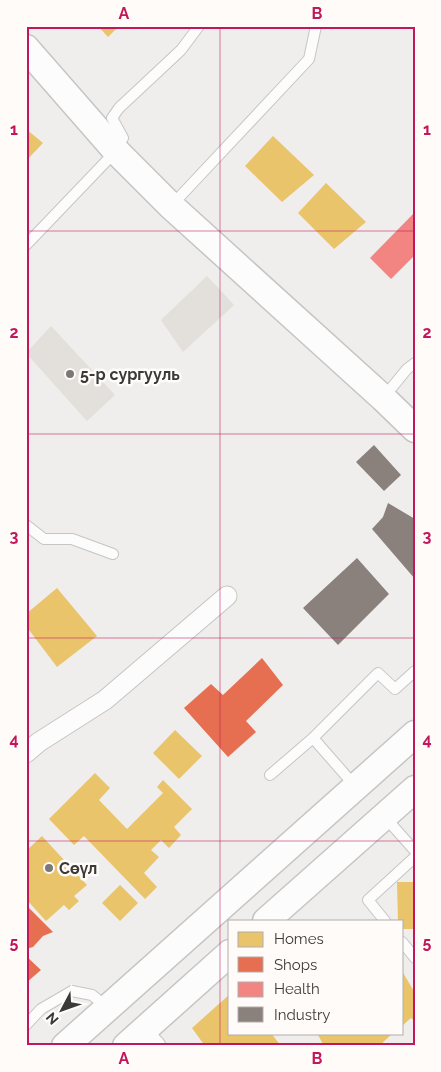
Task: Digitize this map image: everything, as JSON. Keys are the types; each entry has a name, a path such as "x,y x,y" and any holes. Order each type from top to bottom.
{"main road":[{"path":"26,48 116,151 171,206 415,429"},
{"path":"64,1046 356,786 410,746"},
{"path":"267,920 415,789"},
{"path":"141,1041 228,955"}],"street":[{"path":"26,753 39,742 105,700 227,596"}],"lane":[{"path":"27,243 116,151 123,138 112,118 119,108 181,50 199,26"},
{"path":"171,206 310,59 316,26"},
{"path":"383,398 415,363"},
{"path":"26,525 44,539 72,539 113,554"},
{"path":"270,775 313,738 378,673 395,689 415,670"},
{"path":"313,738 356,786"},
{"path":"384,816 415,851"},
{"path":"384,920 368,900 415,857"},
{"path":"404,944 415,958"},
{"path":"26,1025 42,1009 72,991 92,995 108,1007"}],"shaded area":[{"path":"207,276 234,305 183,352 161,320"},
{"name":"5-р сургууль","path":"51,326 115,395 87,421 26,353"}],"building: Homes":[{"path":"98,26 119,26 108,37"},
{"path":"26,129 43,143 26,161"},
{"path":"273,136 314,175 282,202 245,166"},
{"path":"326,183 366,222 334,249 298,213"},
{"path":"57,588 97,636 57,667 26,626 26,614"},
{"path":"175,730 202,756 179,779 153,753"},
{"path":"95,773 110,788 99,800 127,829 163,793 157,787 163,780 192,809 174,827 181,835 169,848 161,840 151,850 159,857 144,873 157,887 145,899 84,836 74,845 49,819"},
{"name":"Сөүл","path":"42,836 87,885 74,896 79,901 69,910 64,905 46,921 26,899 26,851"},
{"path":"397,882 415,882 415,929 404,929 404,920 398,920"},
{"path":"120,885 138,903 120,921 102,903"},
{"path":"404,974 415,993 415,1022 411,1018 404,1024"},
{"path":"228,996 228,1034 272,1034 281,1046 205,1046 192,1028"},
{"path":"318,1034 392,1034 379,1046 324,1046"}],"building: Shops":[{"path":"262,658 283,685 246,721 256,732 228,757 184,708 211,684 223,695"},
{"path":"26,905 53,932 43,936 33,947 26,949"},
{"path":"26,956 41,970 26,983"}],"building: Health":[{"path":"415,212 415,255 391,279 370,258"}],"building: Industry":[{"path":"374,445 401,475 384,491 356,462"},
{"path":"388,503 415,519 415,579 372,529 383,517"},
{"path":"357,558 389,594 338,645 303,608"}],"place":[{"name":"5-р сургууль","path":"70,374"},
{"name":"Сөүл","path":"49,868"}]}
